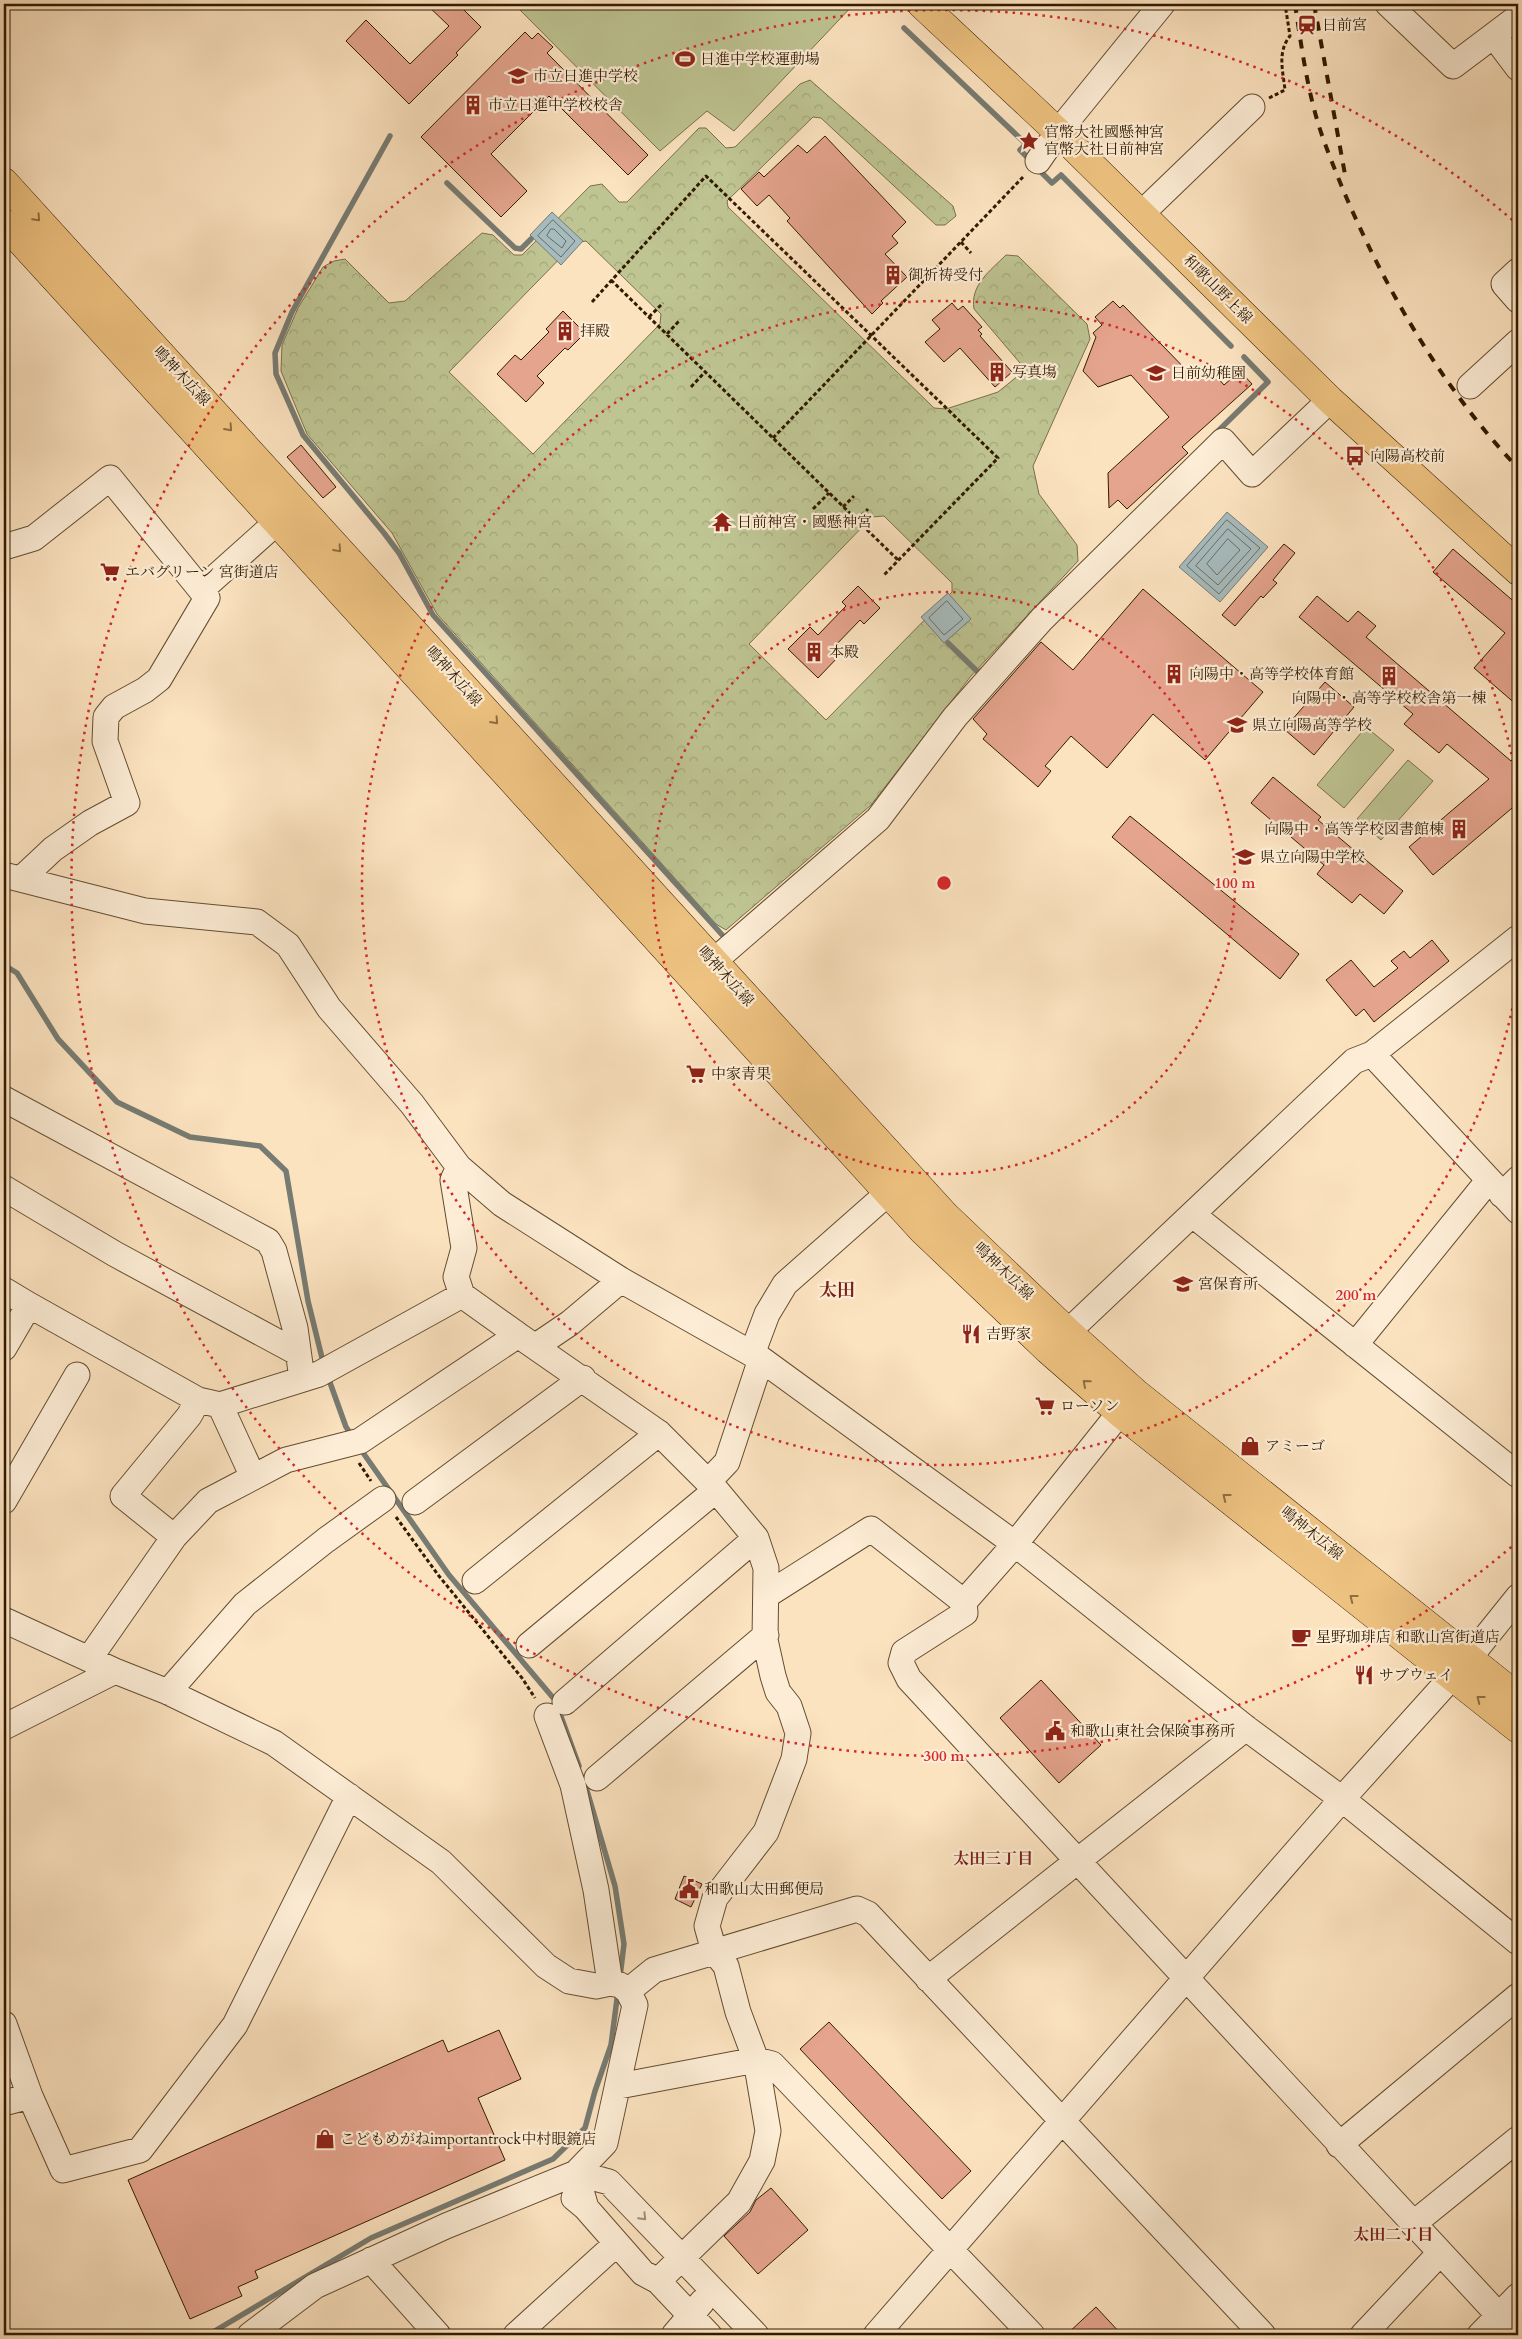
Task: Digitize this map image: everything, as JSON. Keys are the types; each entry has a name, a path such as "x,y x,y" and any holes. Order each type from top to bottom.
{"main road":[{"name":"和歌山野上線","path":"921,4 1058,132 1330,400 1518,571"},
{"name":"鳴神木広線","path":"4,182 703,970 888,1193 922,1230 1048,1350 1128,1403 1460,1667 1518,1729"},
{"name":"鳴神木広線","path":"4,223 277,522 703,970 945,1215 1068,1332 1128,1403"},
{"name":"鳴神木広線","path":"1460,1667 1518,1697"}],"street":[{"path":"1034,165 1058,132 1162,4"},
{"path":"1388,4 1453,66 1518,17"},
{"path":"1494,36 1518,68"},
{"path":"1141,214 1252,107"},
{"path":"1518,271 1504,284 1518,300"},
{"path":"1470,386 1518,342"},
{"path":"703,970 878,819 955,717 1042,619 1223,441 1252,474 1330,400"},
{"path":"4,547 34,538 110,478 207,598 159,679 145,690 114,707 106,717 105,741 127,803 90,823 13,877"},
{"path":"201,590 277,522"},
{"path":"13,877 145,911 257,922 288,945 329,1008 412,1104 459,1167 502,1204 621,1280 756,1356 1015,1544 1246,1728 1342,1800 1518,1942"},
{"path":"1048,1350 1354,1061 1372,1054 1514,948"},
{"path":"1355,1345 1507,1192 1372,1054"},
{"path":"4,1099 268,1241 274,1251 295,1328 302,1379"},
{"path":"459,1167 453,1180 464,1248 456,1277 462,1295 659,1433 712,1486 756,1538 766,1568 766,1635 778,1692 789,1706 798,1733 794,1759 766,1832 715,1898 707,1926 714,1951 726,1966 738,2012 756,2060 768,2131 762,2161 739,2202 658,2281"},
{"path":"4,1188 115,1254 298,1353"},
{"path":"529,1645 712,1486 727,1462 767,1314 785,1284 888,1193"},
{"path":"1193,1215 1518,1475"},
{"path":"89,1659 174,1537 208,1501 286,1460 360,1441 527,1340 570,1322 621,1280"},
{"path":"4,1290 209,1402 253,1478"},
{"path":"174,1537 123,1496 189,1416 209,1402 319,1374 462,1295"},
{"path":"4,1348 29,1305"},
{"path":"4,1501 77,1375"},
{"path":"416,1502 583,1378"},
{"path":"1128,1403 1015,1544 964,1602 965,1613 904,1652 901,1663 909,1679 1517,2335"},
{"path":"475,1581 659,1433"},
{"path":"168,1692 246,1604 326,1540 384,1500"},
{"path":"767,1595 871,1529 964,1602"},
{"path":"609,2182 605,2143 619,2086 635,2005 619,1987 556,1709 756,1538"},
{"path":"876,2335 1061,2120 1188,1979 1342,1800 1460,1667 1518,1596"},
{"path":"4,1620 115,1671 168,1692 274,1743 441,1862 546,1966 569,1981 596,1986 619,1987 654,1970 857,1909 868,1914 1263,2335"},
{"path":"596,1778 766,1635"},
{"path":"4,1727 115,1671"},
{"path":"928,1979 1246,1728"},
{"path":"5,2032 30,2096 63,2170 140,2150 235,2025 349,1796"},
{"path":"1340,2145 1518,1996"},
{"path":"619,2086 756,2060 772,2064 1032,2335"},
{"path":"4,2103 30,2096"},
{"path":"1413,2224 1518,2139"},
{"path":"250,2335 315,2286 541,2186 576,2173 605,2143"},
{"path":"576,2173 609,2182 756,2335"},
{"path":"576,2173 586,2208"},
{"path":"541,2186 567,2193 586,2208 643,2273 658,2281 709,2335"},
{"path":"516,2335 616,2244"},
{"path":"1363,2335 1440,2252"},
{"path":"371,2260 438,2335"},
{"path":"674,2335 714,2290"},
{"path":"1480,2335 1518,2296"}],"path":[{"path":"1252,107 1285,90 1281,59 1284,43 1290,36 1285,4"},
{"path":"773,438 1034,165"},
{"path":"592,302 706,176 998,458 884,575"},
{"path":"961,242 971,252"},
{"path":"611,280 899,561"},
{"path":"649,317 663,303"},
{"path":"667,334 679,321"},
{"path":"691,387 705,372"},
{"path":"813,509 829,493"},
{"path":"843,507 854,496"},
{"path":"857,520 868,509"},
{"path":"346,1444 439,1576 522,1678 556,1709"}],"green space":[{"name":"日進中学校運動場","path":"519,4 854,4 734,131 707,111 660,151 516,6"},
{"name":"日前神宮・國懸神宮","path":"810,80 953,206 956,216 945,225 936,225 821,118 813,117 727,201 728,207 934,408 946,409 998,392 1019,375 1020,363 974,309 975,293 982,279 1006,255 1018,256 1087,324 1090,339 1033,466 1039,494 1077,545 1078,561 971,676 871,805 726,930 716,924 437,614 392,533 307,434 281,371 282,345 298,308 323,267 334,261 345,259 389,303 405,301 482,233 493,235 514,255 522,255 590,186 602,184 619,202 627,202 699,128 706,128 726,148 735,147 800,84","holes":["586,241 661,314 660,324 533,454 449,372 575,243","884,516 952,583 952,592 826,720 749,644 872,517"]},
{"path":"1366,727 1394,750 1344,808 1317,785"},
{"path":"1408,760 1433,781 1381,840 1357,819"}],"water":[{"path":"552,212 583,241 561,265 530,235"},
{"path":"1227,512 1268,547 1220,602 1179,567"},
{"path":"948,593 971,619 944,643 921,617"}],"building":[{"path":"426,4 458,4 481,27 456,53 458,55 409,104 346,41 366,20 410,64 449,26"},
{"name":"市立日進中学校校舎","path":"525,32 532,39 538,33 553,47 547,53 648,155 628,175 549,96 491,154 527,191 501,217 421,137"},
{"path":"825,136 906,222 892,236 898,243 885,254 907,277 881,301 883,303 872,314 787,221 790,218 769,195 757,206 741,189 759,172 764,177 798,145 807,153"},
{"path":"1113,301 1120,308 1123,305 1197,381 1210,369 1224,385 1240,371 1252,384 1182,447 1188,453 1127,509 1118,500 1109,508 1108,473 1169,417 1131,375 1098,387 1083,371 1096,337 1093,333 1102,325 1095,317"},
{"path":"952,303 958,310 963,306 982,327 978,330 982,334 980,336 1012,372 995,387 960,348 944,362 925,342 940,329 932,320"},
{"path":"563,311 585,333 568,350 565,348 537,376 544,383 526,402 497,374 515,355 521,360 549,332 546,329"},
{"path":"301,445 336,487 323,498 287,457"},
{"path":"1284,544 1295,553 1273,580 1277,583 1263,598 1261,596 1235,626 1222,615"},
{"path":"1453,549 1518,605 1518,706 1474,668 1505,633 1433,572"},
{"path":"858,586 880,608 864,624 860,620 832,649 839,656 818,678 788,649 810,627 818,635 846,606 842,602"},
{"path":"1143,589 1263,692 1205,760 1153,714 1107,768 1071,736 1045,766 1051,771 1038,787 983,739 987,734 973,719 1041,642 1073,670"},
{"path":"1317,596 1348,622 1358,611 1376,626 1366,637 1511,761 1518,755 1518,803 1433,875 1409,847 1489,779 1447,744 1439,753 1404,724 1413,714 1299,617"},
{"path":"1325,682 1354,707 1314,755 1284,729"},
{"path":"1273,777 1321,817 1318,820 1403,891 1384,914 1360,894 1352,903 1317,874 1324,865 1251,803"},
{"path":"1130,816 1299,954 1280,979 1112,837"},
{"path":"1432,940 1449,961 1374,1022 1364,1009 1356,1016 1326,980 1351,960 1374,987 1398,968 1391,961 1404,951 1410,958"},
{"path":"1041,1680 1101,1745 1059,1783 1000,1718"},
{"path":"684,1876 702,1884 691,1907 675,1899"},
{"path":"829,2022 971,2171 942,2199 800,2049"},
{"path":"499,2030 521,2079 478,2098 505,2160 255,2271 258,2278 238,2287 242,2296 190,2319 128,2180 443,2040 448,2052"},
{"path":"771,2188 808,2230 758,2274 724,2236 750,2212 756,2200"},
{"path":"1096,2307 1122,2335 1066,2335"}],"waterway":[{"path":"904,28 1026,144 1020,150 1032,162"},
{"path":"390,136 292,312 275,353 276,374 303,435 399,553 433,615 725,938 728,935"},
{"path":"1038,169 1052,183 1061,175 1231,346"},
{"path":"447,183 515,248 521,249 531,239"},
{"path":"1215,434 1268,382 1244,357"},
{"path":"948,643 979,673 982,670"},
{"path":"4,965 17,973 58,1039 117,1102 190,1137 260,1146 286,1171 308,1301 324,1366"},
{"path":"328,1377 346,1427 353,1437"},
{"path":"359,1447 449,1575 555,1700 579,1766"},
{"path":"583,1777 615,1886 624,1944 620,1977"},
{"path":"208,2335 371,2238 553,2159 585,2128 595,2091 611,2045 618,1991"}],"railway":[{"path":"1295,4 1306,73 1318,124 1341,184 1381,272 1430,356 1487,433 1518,468"},
{"path":"1314,4 1346,180"}],"place":[{"name":"日前宮","path":"1307,25"},
{"name":"日進中学校運動場","path":"685,59"},
{"name":"市立日進中学校","path":"518,76"},
{"name":"市立日進中学校校舎","path":"473,105"},
{"name":"官幣大社國懸神宮 官幣大社日前神宮","path":"1029,141"},
{"name":"御祈祷受付","path":"893,275"},
{"name":"拝殿","path":"565,331"},
{"name":"写真塲","path":"997,372"},
{"name":"日前幼稚園","path":"1156,373"},
{"name":"向陽高校前","path":"1355,456"},
{"name":"日前神宮・國懸神宮","path":"722,522"},
{"name":"エバグリーン 宮街道店","path":"110,572"},
{"name":"本殿","path":"814,652"},
{"name":"向陽中・高等学校体育館","path":"1174,674"},
{"name":"向陽中・高等学校校舎第一棟","path":"1389,676"},
{"name":"県立向陽高等学校","path":"1237,725"},
{"name":"向陽中・高等学校図書館棟","path":"1459,829"},
{"name":"県立向陽中学校","path":"1245,857"},
{"name":"中家青果","path":"696,1074"},
{"name":"宮保育所","path":"1183,1284"},
{"name":"吉野家","path":"971,1334"},
{"name":"ローソン","path":"1045,1406"},
{"name":"アミーゴ","path":"1250,1446"},
{"name":"星野珈琲店 和歌山宮街道店","path":"1301,1637"},
{"name":"サブウェイ","path":"1364,1675"},
{"name":"和歌山東社会保険事務所","path":"1055,1731"},
{"name":"和歌山太田郵便局","path":"689,1889"},
{"name":"こどもめがねimportantrock中村眼鏡店","path":"325,2139"}],"district":[{"name":"太田","path":"837,1290"},
{"name":"太田三丁目","path":"993,1859"},
{"name":"太田二丁目","path":"1393,2235"}]}
